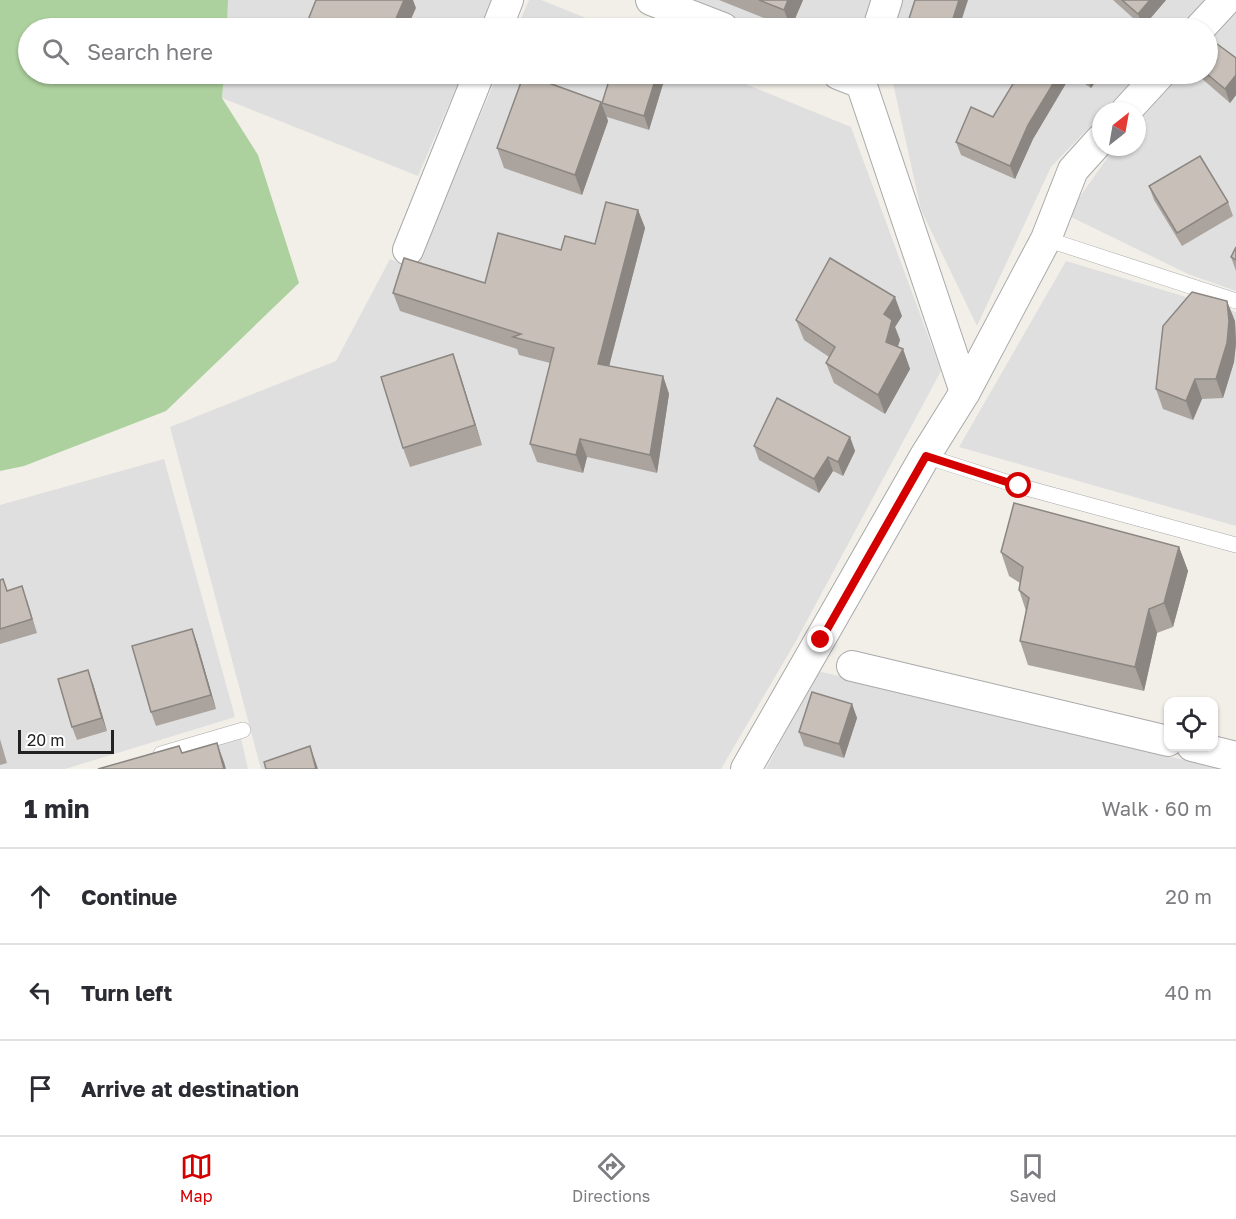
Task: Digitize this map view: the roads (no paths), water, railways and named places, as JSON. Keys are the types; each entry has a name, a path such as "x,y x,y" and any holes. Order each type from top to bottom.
{"street":[{"path":"501,18 508,0"},
{"path":"651,0 697,18"},
{"path":"882,18 888,0"},
{"path":"1209,18 1226,0"},
{"path":"408,250 475,84"},
{"path":"856,84 965,392"},
{"path":"1134,102 1151,84"},
{"path":"746,769 965,392 1046,239 1073,170 1092,149"},
{"path":"852,666 1164,740"},
{"path":"1210,751 1236,757"}],"lane":[{"path":"1046,239 1236,301"},
{"path":"926,456 1019,486 1236,545"},
{"path":"142,759 243,730"}]}
